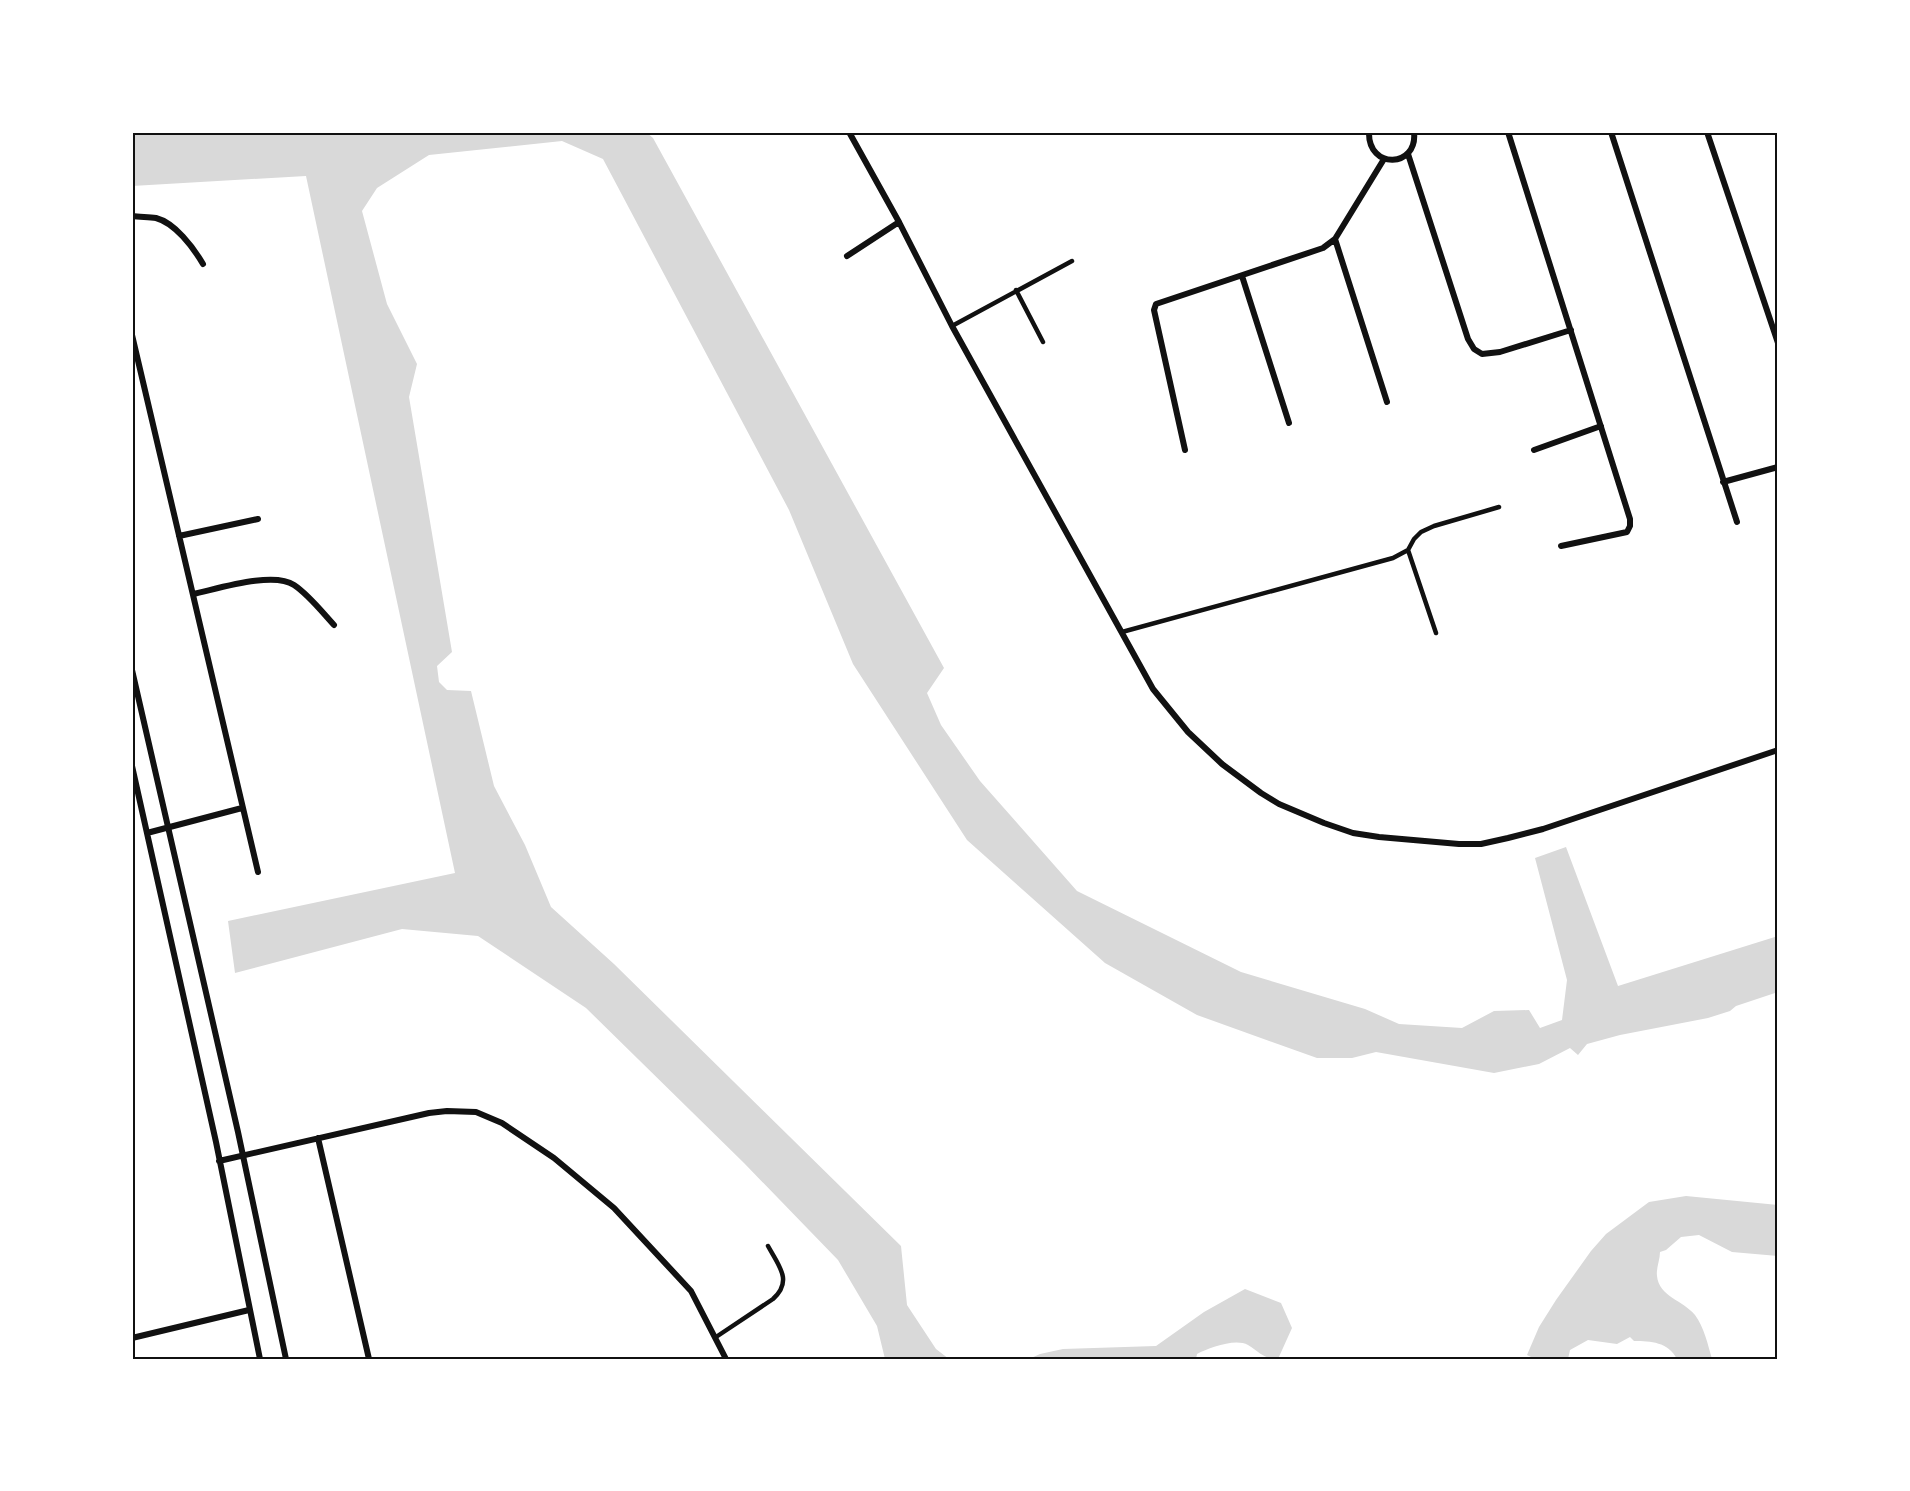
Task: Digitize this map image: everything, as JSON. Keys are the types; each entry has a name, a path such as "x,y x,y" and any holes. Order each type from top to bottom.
{"street":[{"path":"849,132 899,222 952,326 1153,689 1188,732 1222,764 1261,793 1279,804 1324,823 1371,836 1459,844 1481,843 1543,829 1778,750"},
{"path":"1369,132 1371,148 1377,155 1392,160 1408,154 1413,147 1414,132"},
{"path":"1508,132 1630,519 1627,532 1620,535 1561,546"},
{"path":"1611,132 1737,522"},
{"path":"1707,132 1778,344"},
{"path":"1408,154 1468,339 1474,349 1482,354 1500,352 1571,330"},
{"path":"1185,450 1154,310 1156,304 1323,248 1335,239 1384,159"},
{"path":"132,216 157,219 175,229 196,252 203,264"},
{"path":"847,256 899,222"},
{"path":"1335,239 1387,402"},
{"path":"1242,276 1289,423"},
{"path":"132,335 258,872"},
{"path":"1534,450 1601,426"},
{"path":"1723,482 1778,467"},
{"path":"179,536 258,519"},
{"path":"193,594 281,579 301,590 334,625"},
{"path":"132,670 286,1359"},
{"path":"132,766 260,1359"},
{"path":"147,833 243,808"},
{"path":"219,1161 447,1111 476,1112 502,1123 554,1158 614,1208 691,1292 726,1359"},
{"path":"318,1138 369,1359"},
{"path":"132,1338 249,1310"}],"lane":[{"path":"952,326 1071,261"},
{"path":"1016,290 1043,342"},
{"path":"1122,632 1393,558 1408,550 1421,532 1499,507"},
{"path":"1408,550 1436,633"},
{"path":"716,1337 782,1292 784,1282 782,1270 768,1246"}],"shaded area":[{"path":"132,132 646,132 653,138 944,668 927,693 941,725 980,781 1077,891 1241,972 1365,1009 1399,1024 1462,1028 1494,1011 1529,1010 1540,1028 1562,1020 1567,980 1535,858 1566,847 1618,986 1778,936 1778,992 1708,1018 1620,1035 1587,1044 1578,1055 1570,1048 1539,1064 1494,1073 1376,1052 1352,1058 1317,1058 1197,1015 1105,963 967,840 853,664 789,510 603,159 562,141 429,155 377,188 362,211 387,304 417,364 409,397 452,652 437,666 439,682 447,690 471,691 494,786 525,845 551,907 614,964 901,1246 907,1305 936,1349 949,1359 885,1359 877,1326 838,1260 744,1163 586,1008 478,936 402,929 235,973 228,921 455,873 306,176 132,186"},
{"path":"1686,1196 1778,1205 1778,1256 1732,1252 1699,1235 1681,1237 1666,1250 1660,1252 1657,1273 1659,1283 1667,1294 1695,1315 1712,1359 1677,1359 1664,1346 1653,1342 1634,1341 1630,1337 1617,1344 1588,1340 1570,1350 1568,1359 1535,1359 1527,1355 1539,1327 1556,1300 1606,1234 1649,1202"},
{"path":"1245,1289 1281,1303 1292,1328 1278,1359 1265,1356 1243,1343 1236,1343 1208,1349 1197,1354 1196,1359 1029,1359 1063,1349 1156,1346 1204,1312"}]}
